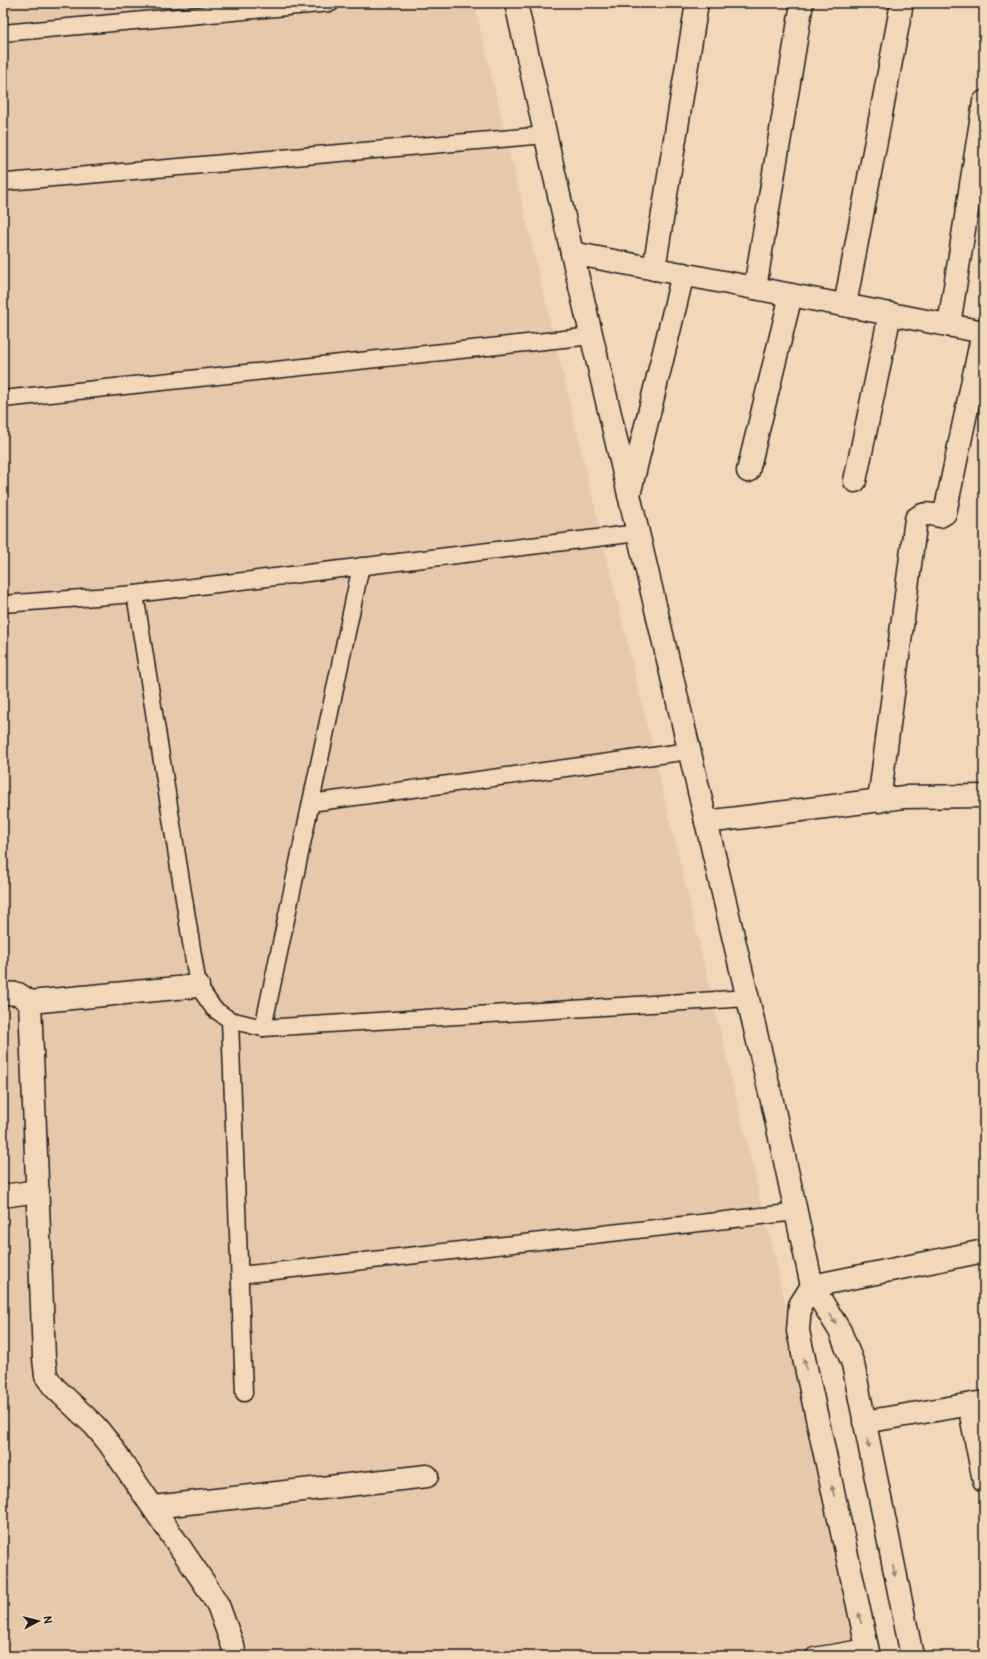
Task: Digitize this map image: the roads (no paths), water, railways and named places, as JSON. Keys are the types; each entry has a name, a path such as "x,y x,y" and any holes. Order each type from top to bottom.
{"street":[{"path":"516,3 572,253 748,998 797,1212 812,1286 840,1331 853,1364 912,1656"},
{"path":"654,269 697,3"},
{"path":"755,288 802,3"},
{"path":"845,305 902,3"},
{"path":"949,325 984,102"},
{"path":"572,253 984,332 945,513 940,516 929,513 922,514 916,519 879,800"},
{"path":"629,495 683,274"},
{"path":"748,471 791,295"},
{"path":"855,481 890,314"},
{"path":"706,822 904,797 984,796"},
{"path":"3,993 18,994 30,1002 198,986"},
{"path":"30,1002 44,1358 46,1376 54,1387 95,1426 109,1443 153,1507 218,1605 233,1646 235,1656"},
{"path":"3,1196 38,1191"},
{"path":"868,1651 798,1331 800,1305 812,1286 984,1251"},
{"path":"864,1422 976,1403 984,1481"},
{"path":"153,1507 427,1476"}],"lane":[{"path":"3,33 331,3"},
{"path":"7,182 546,136"},
{"path":"3,399 592,336"},
{"path":"3,604 135,594 638,533"},
{"path":"263,1028 361,566"},
{"path":"135,594 198,986 214,1009 230,1020 263,1028 748,998"},
{"path":"311,803 689,751"},
{"path":"230,1020 244,1393"},
{"path":"240,1275 797,1212"},
{"path":"814,1656 868,1651"}]}
